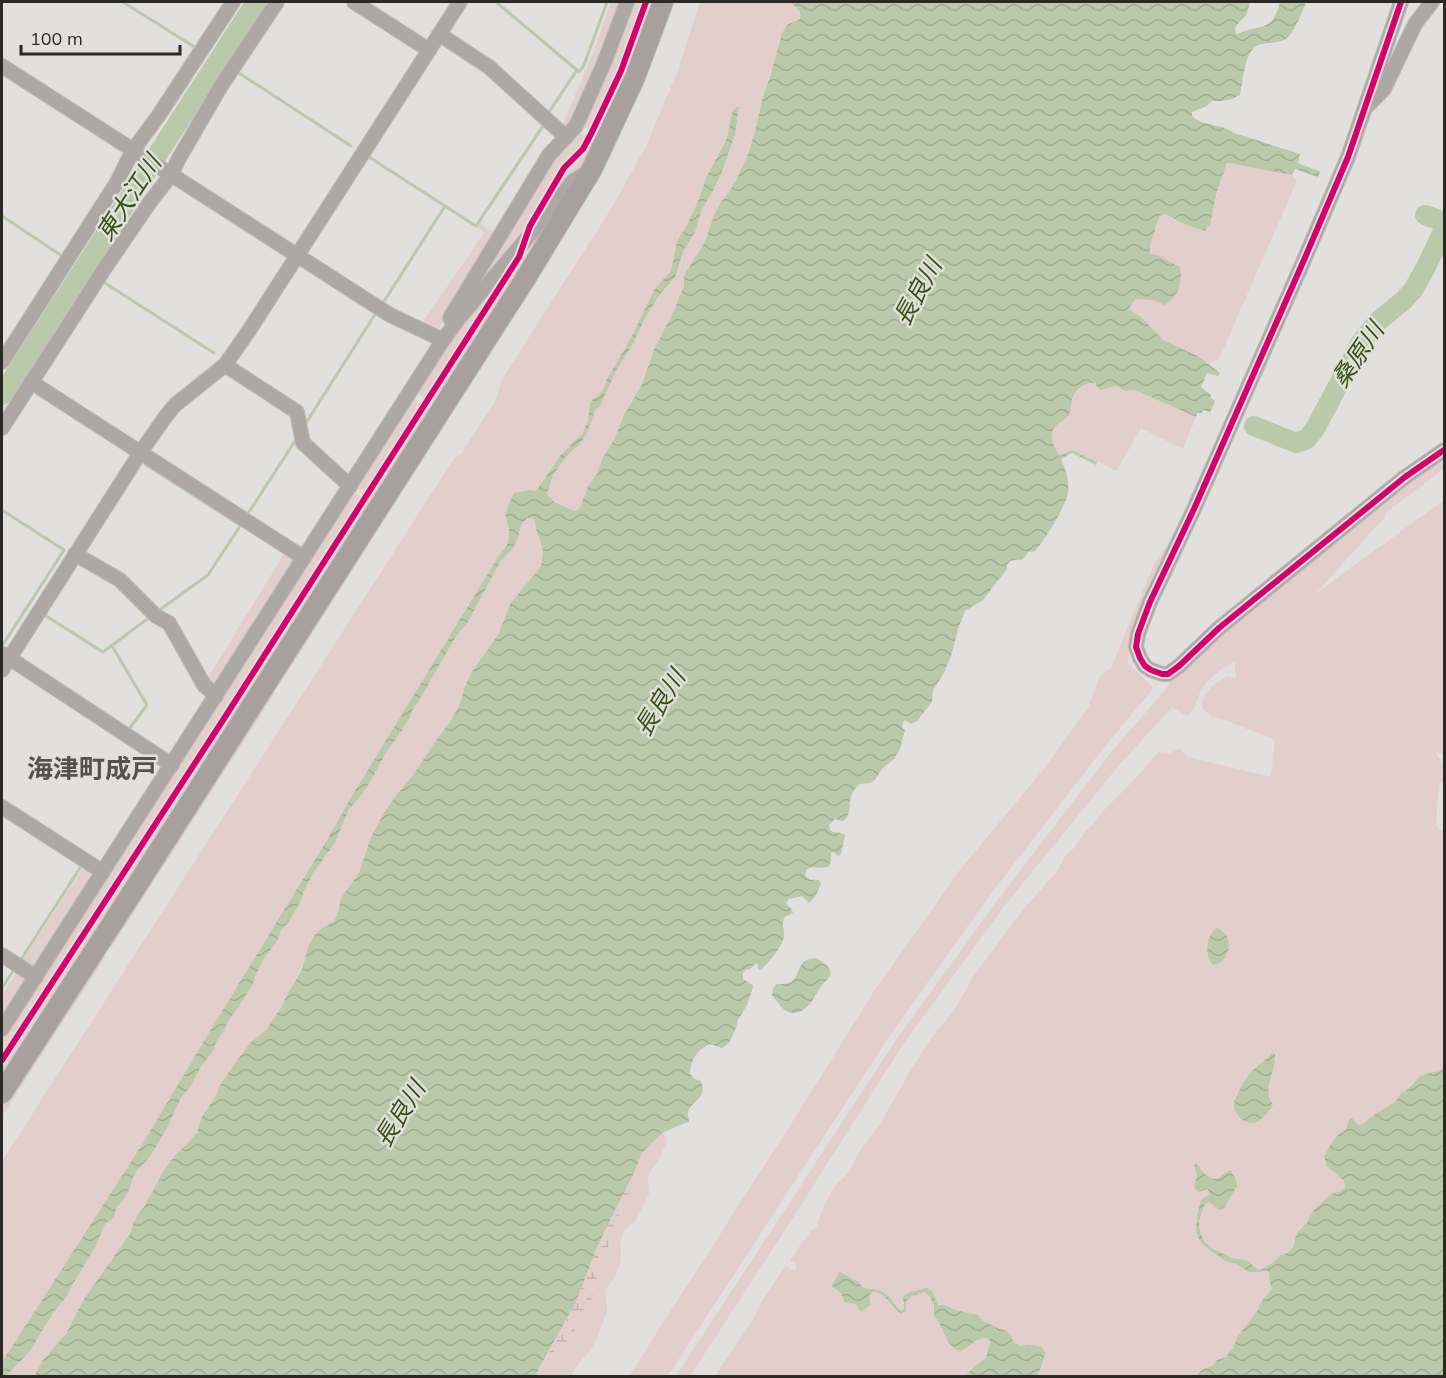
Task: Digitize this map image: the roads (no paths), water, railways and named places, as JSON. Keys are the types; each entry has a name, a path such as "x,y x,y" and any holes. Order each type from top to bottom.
{"main road":[{"path":"2,1093 527,276 592,169 636,77 663,2"}],"street":[{"path":"2,362 232,2"},
{"path":"2,428 178,160 221,86 277,2"},
{"path":"354,2 429,50"},
{"path":"2,670 5,655 75,554 140,453 175,405 225,364 250,329 460,2"},
{"path":"443,340 450,318 549,155 576,126 604,63 627,2"},
{"path":"1401,2 1348,157 1194,509 1150,602 1138,634 1136,647 1145,666 1162,674 1168,674 1219,628 1388,490 1444,450"},
{"path":"1363,111 1384,89 1415,24 1431,2"},
{"path":"439,34 489,67 566,137"},
{"path":"2,66 390,315 443,340"},
{"path":"2,1029 443,340 573,181 592,169"},
{"path":"225,364 297,412 303,443 350,486"},
{"path":"31,382 304,558"},
{"path":"75,554 120,580 156,616 169,623 204,685 216,696"},
{"path":"5,655 172,765"},
{"path":"2,807 103,872"},
{"path":"2,955 36,977"}],"water":[{"name":"長良川","path":"790,2 1250,2 1247,14 1236,26 1237,34 1265,26 1273,19 1280,2 1306,2 1295,27 1286,39 1260,44 1249,54 1240,95 1232,99 1212,101 1207,106 1192,112 1192,116 1202,122 1300,154 1298,163 1319,171 1318,177 1295,169 1292,175 1227,163 1217,192 1210,224 1205,231 1186,225 1165,214 1161,215 1157,222 1150,254 1157,255 1180,267 1181,278 1176,293 1165,305 1152,300 1136,299 1130,306 1133,313 1140,316 1163,340 1198,356 1220,373 1218,376 1207,373 1201,387 1211,395 1210,397 1215,402 1210,412 1203,410 1202,413 1197,413 1196,417 1135,390 1125,391 1116,386 1101,390 1097,388 1096,383 1086,384 1075,394 1069,414 1053,430 1053,442 1059,456 1072,450 1097,462 1096,465 1072,453 1061,459 1068,479 1068,492 1064,505 1049,532 1035,551 1028,552 1022,560 1010,561 1007,569 983,600 965,611 951,656 933,690 932,702 917,721 911,724 905,720 900,749 894,759 882,769 875,780 860,784 855,790 850,800 847,817 843,821 835,819 829,825 833,832 845,835 841,854 838,856 834,852 831,853 831,862 828,867 807,869 805,875 810,879 819,880 821,884 815,897 809,903 802,896 789,899 786,903 793,913 785,917 784,936 778,949 762,969 760,970 758,964 755,964 743,973 743,979 753,987 729,1043 722,1048 710,1044 705,1046 698,1052 691,1064 690,1074 701,1081 703,1087 701,1096 688,1112 689,1122 662,1133 642,1153 598,1245 576,1302 535,1376 34,1376 43,1360 66,1334 84,1299 130,1234 138,1214 164,1170 197,1133 201,1118 224,1079 250,1043 266,1030 282,1006 302,969 309,944 322,928 334,921 341,898 359,873 371,837 383,815 450,722 460,704 471,673 498,635 510,604 541,566 543,552 541,542 534,519 527,518 521,525 514,547 500,562 468,622 455,638 409,719 385,754 371,781 349,809 335,843 313,873 300,903 263,960 254,982 216,1042 214,1050 181,1098 149,1158 133,1178 128,1192 116,1208 114,1218 103,1228 97,1244 68,1295 53,1313 30,1351 6,1376 2,1376 2,1362 143,1143 350,799 507,545 509,529 505,514 514,493 536,491 560,456 582,434 588,421 590,404 604,388 654,290 671,271 677,241 688,223 706,178 727,138 732,113 736,107 739,107 735,135 721,174 702,209 695,232 684,250 675,277 658,297 644,320 600,406 595,411 587,433 553,475 547,494 554,502 575,511 580,508 588,486 597,474 624,415 642,384 655,347 684,287 684,275 705,242 714,215 736,181 748,154 782,33 787,25 800,19 799,12"},
{"path":"1216,928 1226,935 1229,947 1224,959 1213,965 1208,956 1207,946"},
{"path":"816,958 829,968 830,977 807,1007 798,1012 786,1011 772,995 773,988 777,984 792,981 803,962"},
{"path":"1271,1053 1275,1054 1269,1086 1273,1104 1259,1121 1247,1122 1234,1109 1236,1097 1251,1072"},
{"path":"1444,1068 1444,1376 1198,1376 1203,1369 1227,1357 1238,1336 1272,1289 1266,1270 1249,1272 1236,1264 1227,1262 1203,1245 1199,1239 1196,1231 1197,1216 1201,1200 1210,1194 1207,1189 1199,1192 1195,1188 1197,1176 1194,1165 1196,1164 1210,1178 1219,1177 1231,1170 1237,1186 1224,1208 1219,1210 1209,1202 1205,1204 1199,1221 1204,1241 1212,1248 1232,1258 1246,1260 1257,1269 1262,1269 1289,1252 1297,1233 1313,1211 1331,1194 1345,1187 1344,1181 1327,1166 1324,1157 1335,1138 1346,1129 1349,1120 1352,1118 1358,1125 1363,1124 1396,1101 1420,1076"},
{"path":"840,1272 857,1281 864,1288 880,1290 901,1311 904,1308 904,1296 910,1292 927,1288 932,1291 938,1305 977,1315 997,1328 1007,1331 1014,1342 1020,1346 1042,1347 1045,1353 1041,1368 1036,1376 965,1376 987,1357 991,1342 988,1338 977,1340 961,1351 956,1350 948,1342 934,1316 934,1306 925,1292 912,1296 906,1301 906,1311 901,1313 882,1295 873,1292 869,1295 871,1305 861,1312 856,1304 844,1302 837,1289 832,1287"}],"waterway":[{"path":"123,2 196,48"},
{"name":"東大江川","path":"2,395 256,2"},
{"path":"496,2 577,70"},
{"path":"547,115 577,70 579,72 584,65 607,2"},
{"path":"218,60 229,67"},
{"path":"239,73 351,146"},
{"path":"369,157 476,226 543,126"},
{"path":"383,303 445,206"},
{"path":"1425,215 1444,222"},
{"path":"2,216 62,256"},
{"name":"桑原川","path":"1254,426 1296,443 1307,439 1316,427 1360,344 1376,323 1413,290 1444,229"},
{"path":"105,283 214,353"},
{"path":"304,426 376,313"},
{"path":"247,515 297,438"},
{"path":"145,464 240,525"},
{"path":"2,510 64,550 2,646"},
{"path":"158,611 208,575 242,523"},
{"path":"46,616 103,652 150,617"},
{"path":"112,646 147,705 129,729"},
{"path":"18,960 20,961 80,868"},
{"path":"2,988 13,971"}],"district":[{"name":"海津町成戸","path":"92,769"}]}
